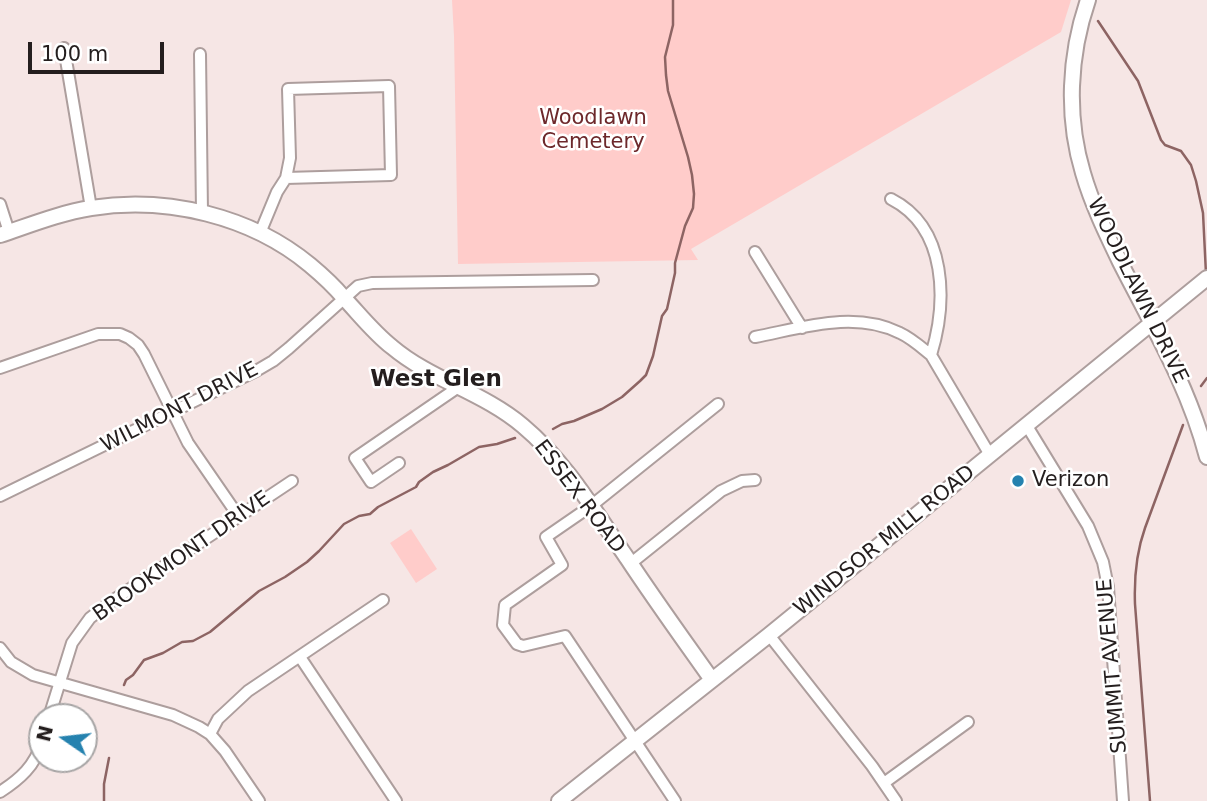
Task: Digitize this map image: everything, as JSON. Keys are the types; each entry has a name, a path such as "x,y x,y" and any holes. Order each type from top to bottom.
{"main road":[{"name":"WOODLAWN DRIVE","path":"1088,0 1073,71 1072,100 1077,152 1099,217 1181,383 1207,453"},
{"name":"ESSEX ROAD","path":"5,233 91,208 136,205 202,212 260,233 307,263 392,348 432,373 503,410 550,452 591,506 712,680"},
{"name":"WINDSOR MILL ROAD","path":"559,801 769,635 1205,279"}],"street":[{"path":"64,48 91,208"},
{"path":"200,54 202,212"},
{"path":"260,233 286,177 290,158 288,89 389,86 391,175 286,177"},
{"path":"891,199 911,213 928,235 939,266 940,320 931,355"},
{"path":"0,204 5,233"},
{"path":"755,252 802,328"},
{"name":"WILMONT DRIVE","path":"0,496 173,413 273,361 358,286 372,283 593,280"},
{"path":"755,337 849,321 880,325 900,333 931,355 990,456"},
{"path":"0,368 98,334 120,334 130,338 144,354 188,443 239,517"},
{"path":"399,463 372,482 355,458 460,386"},
{"path":"675,801 565,636 523,646 517,644 503,625 505,605 562,565 545,537 591,506 718,404"},
{"name":"SUMMIT AVENUE","path":"1027,426 1088,526 1103,562 1108,587 1124,801"},
{"path":"630,564 721,491 743,481 754,480"},
{"name":"BROOKMONT DRIVE","path":"53,703 72,643 90,618 292,481"},
{"path":"209,734 218,719 248,691 383,600"},
{"path":"769,635 872,766 896,801"},
{"path":"0,648 11,662 33,675 188,721 209,734 225,751 259,801"},
{"path":"300,657 396,801"},
{"path":"884,783 968,722"},
{"path":"0,792 28,770"}],"green space":[{"name":"Woodlawn Cemetery","path":"452,0 1071,0 1061,32 691,249 698,260 458,264"},
{"path":"411,529 437,569 416,583 390,543"}],"waterway":[{"path":"553,429 602,409 622,397 646,375 662,316 667,309 675,263 693,208 694,194 688,157 668,91 666,75 665,57 673,25 673,0"},
{"path":"1098,21 1138,81 1161,140 1165,145 1181,151 1191,165 1203,213 1206,274"},
{"path":"1201,386 1207,378"},
{"path":"1150,801 1135,575 1142,537 1183,425"},
{"path":"124,685 144,660 210,632 259,591 307,562 344,524 370,514 416,487 433,472 479,447 515,438"},
{"path":"104,801 109,758"}],"place":[{"name":"Verizon","path":"1018,481"}],"district":[{"name":"West Glen","path":"436,380"}]}
